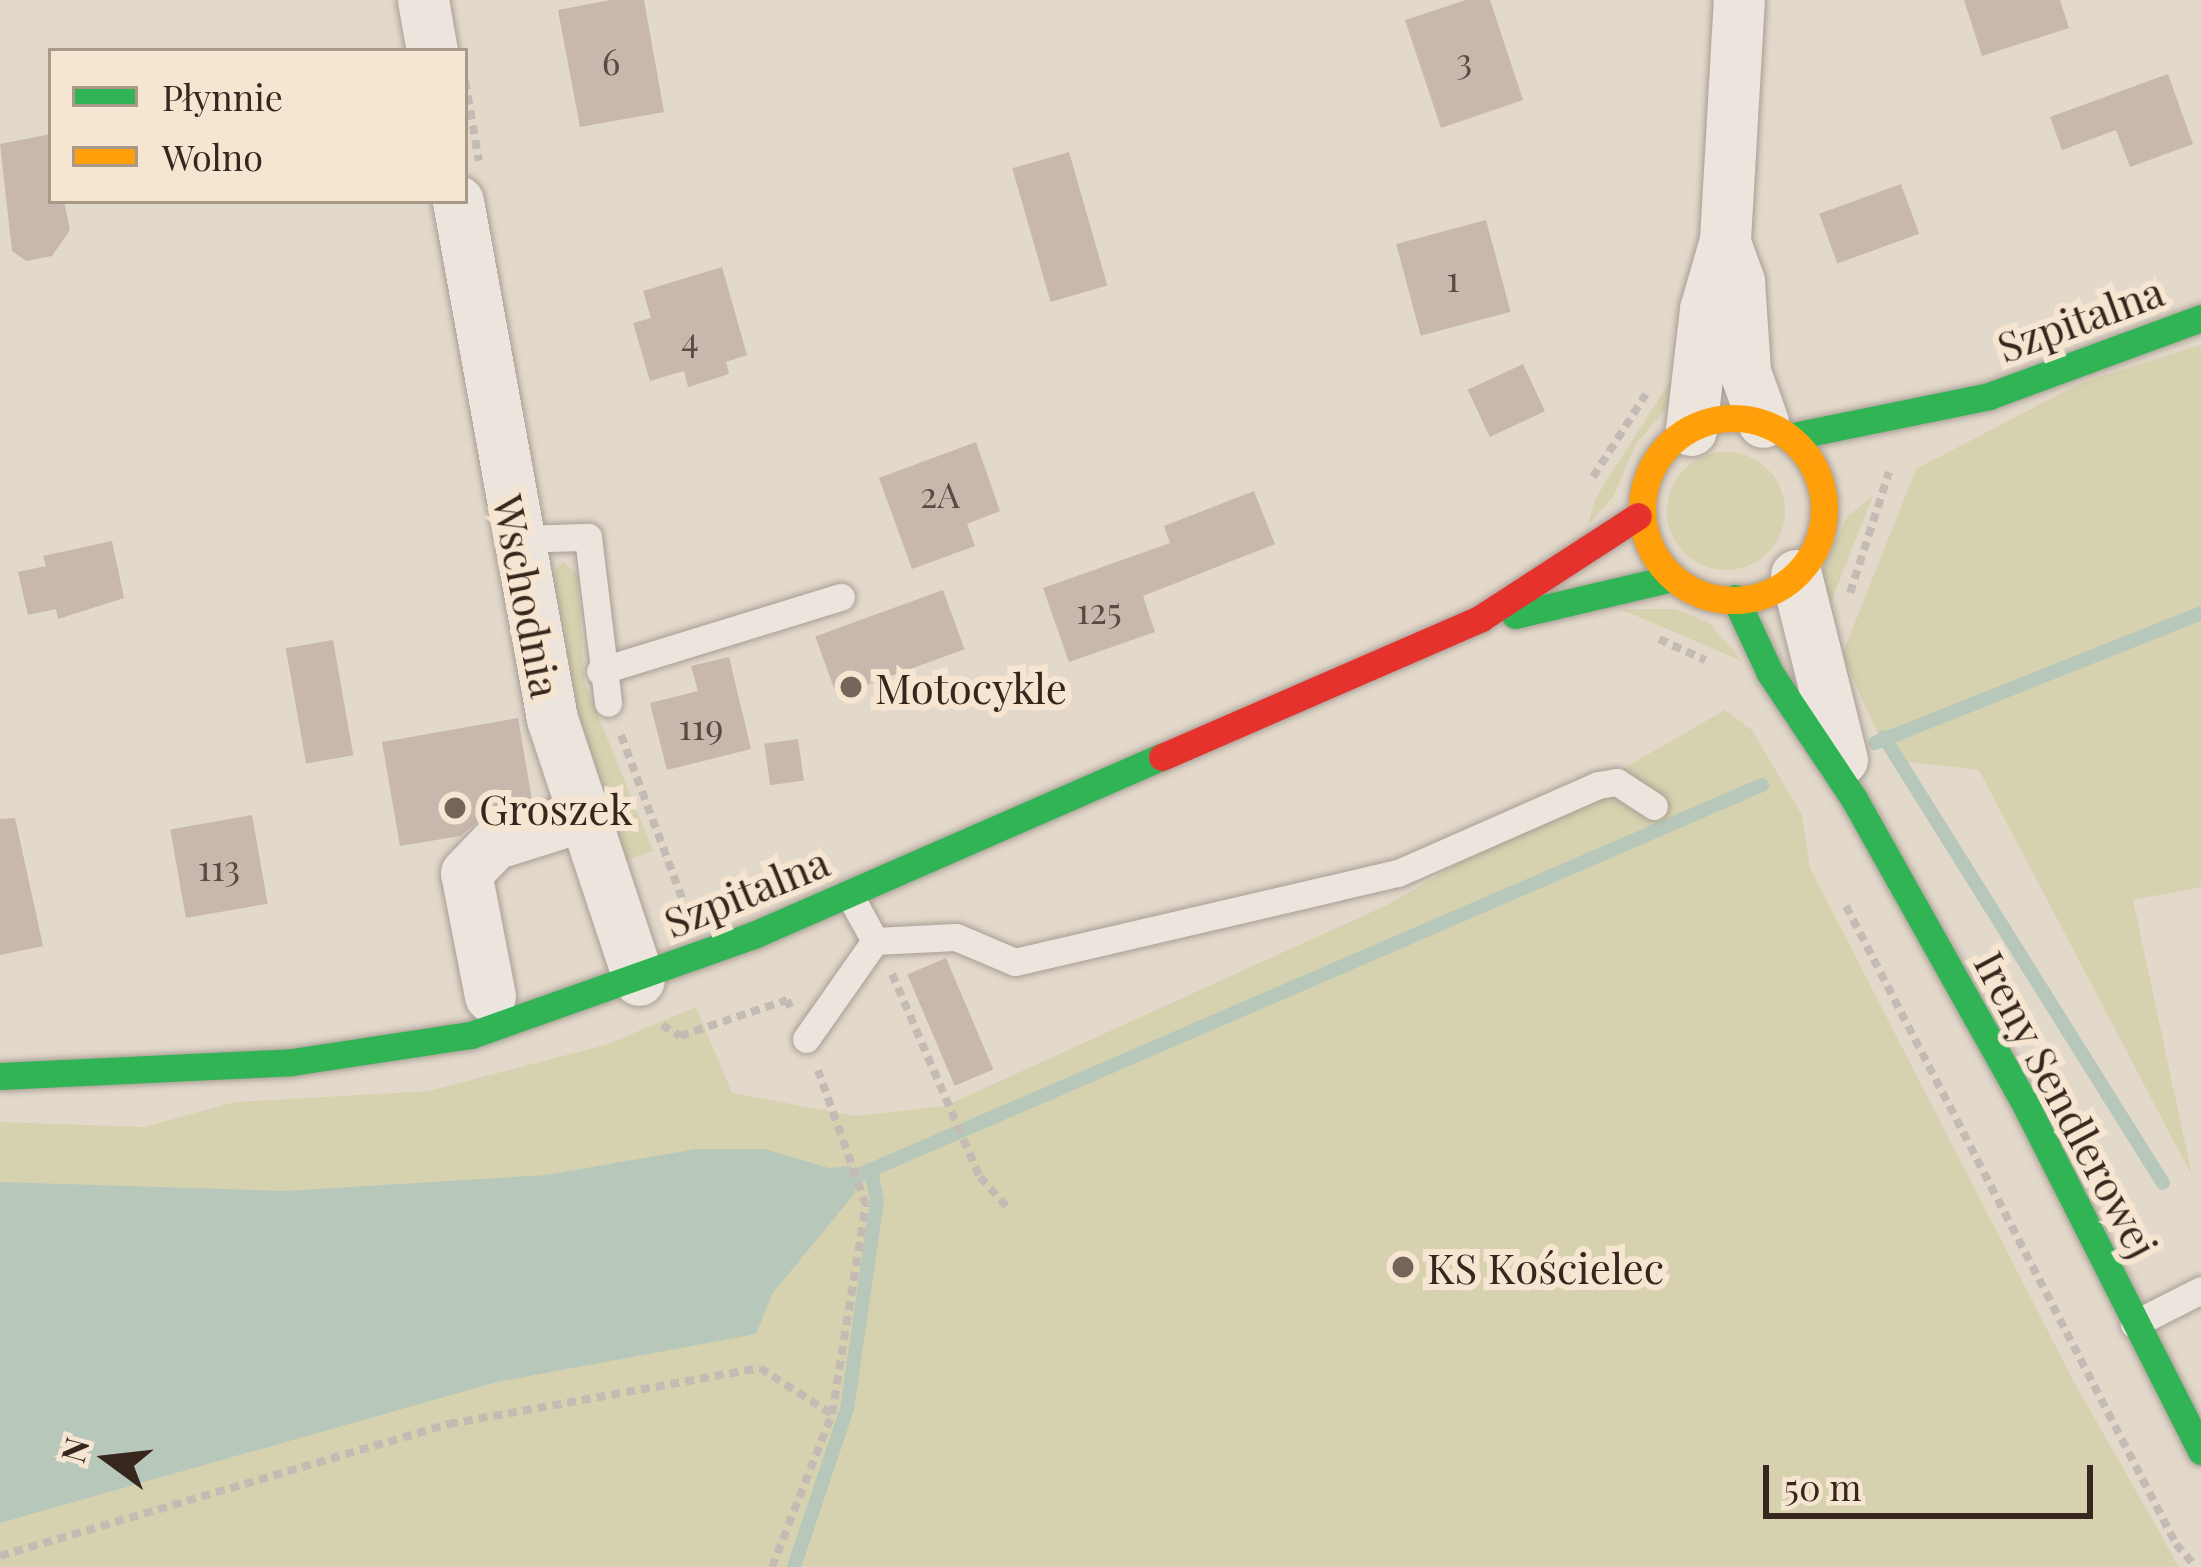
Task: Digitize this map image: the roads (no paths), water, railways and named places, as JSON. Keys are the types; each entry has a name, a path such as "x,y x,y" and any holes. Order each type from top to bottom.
{"main road":[{"name":"Szpitalna","path":"1776,429 1989,396 2201,318"},
{"name":"Szpitalna","path":"1918,446 1989,396"},
{"path":"1721,417 1776,429 1835,486 1821,536 1796,575 1772,593 1735,598 1710,597 1673,578 1638,516 1652,466 1691,430 1721,417"},
{"name":"Szpitalna","path":"0,1076 361,1054 471,1035 639,980 849,894 1481,618 1638,516"},
{"name":"Szpitalna","path":"1481,618 1559,610 1673,578"},
{"name":"Ireny Sendlerowej","path":"1735,598 1770,673 1854,800 2021,1099 2201,1451"}],"street":[{"path":"423,0 431,48"},
{"path":"1691,430 1705,309 1725,240 1739,0"},
{"name":"Wschodnia","path":"459,204 552,719 639,980"},
{"path":"1725,240 1739,281 1745,372 1776,429"},
{"path":"1796,575 1854,800"},
{"path":"490,996 466,873 494,844 583,816"}],"lane":[{"path":"516,538 588,537 600,671 608,704"},
{"path":"600,671 841,597"},
{"path":"874,941 956,937 1015,962 1398,873 1598,785 1618,782 1654,806"},
{"path":"849,894 874,941"},
{"path":"806,1039 874,941"},
{"path":"2134,1324 2201,1290"}],"waterway":[{"path":"1875,743 2201,613"},
{"path":"1884,737 2163,1183"},
{"path":"857,1176 1762,785"},
{"path":"794,1567 847,1409 877,1201 871,1170"}],"place":[{"name":"Motocykle","path":"851,687"},
{"name":"Groszek","path":"455,808"},
{"name":"KS Kościelec","path":"1403,1267"}]}
